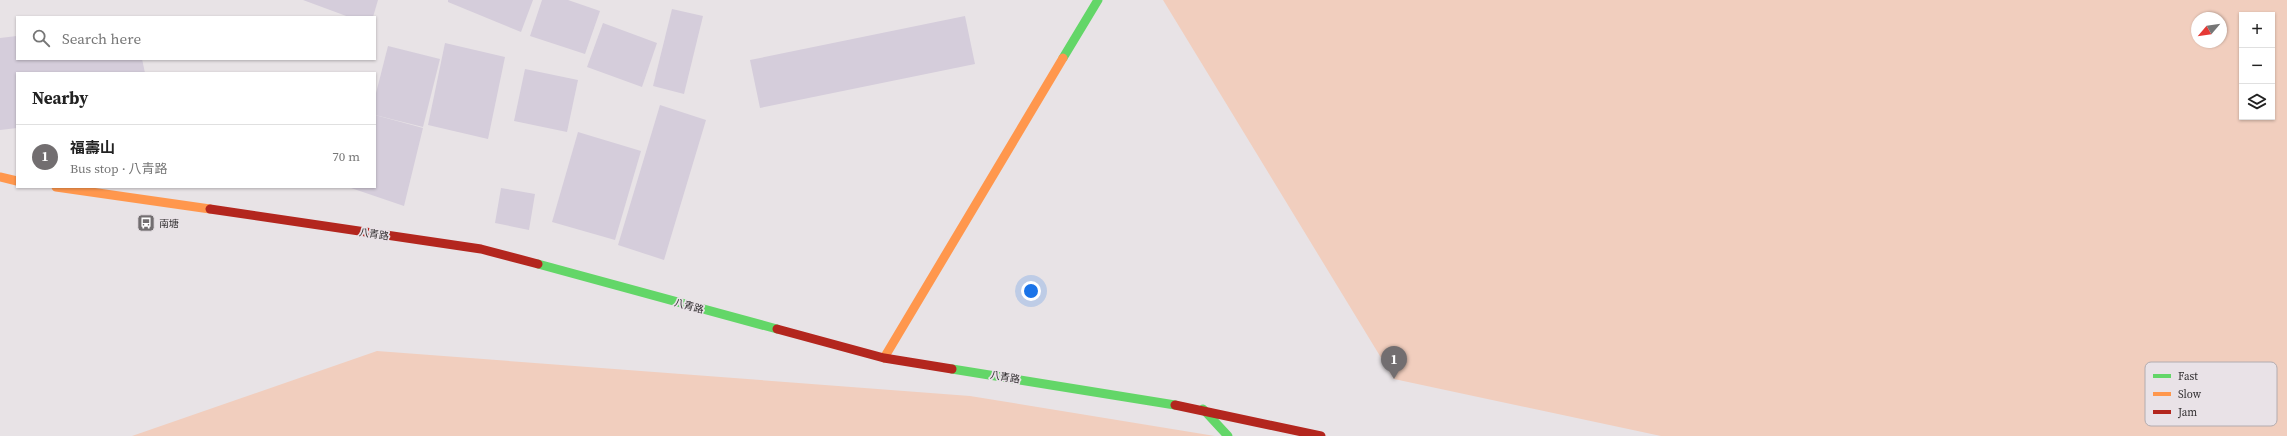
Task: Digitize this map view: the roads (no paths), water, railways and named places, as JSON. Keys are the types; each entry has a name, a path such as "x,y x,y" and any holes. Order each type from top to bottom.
{"main road":[{"path":"884,358 1098,0"},
{"path":"0,177 16,180"},
{"name":"八青路","path":"63,188 481,250 884,358 1203,409 1321,436"},
{"path":"1203,409 1228,436"}],"place":[{"name":"南塘","path":"146,223"},
{"name":"福壽山","path":"1394,379"}]}
